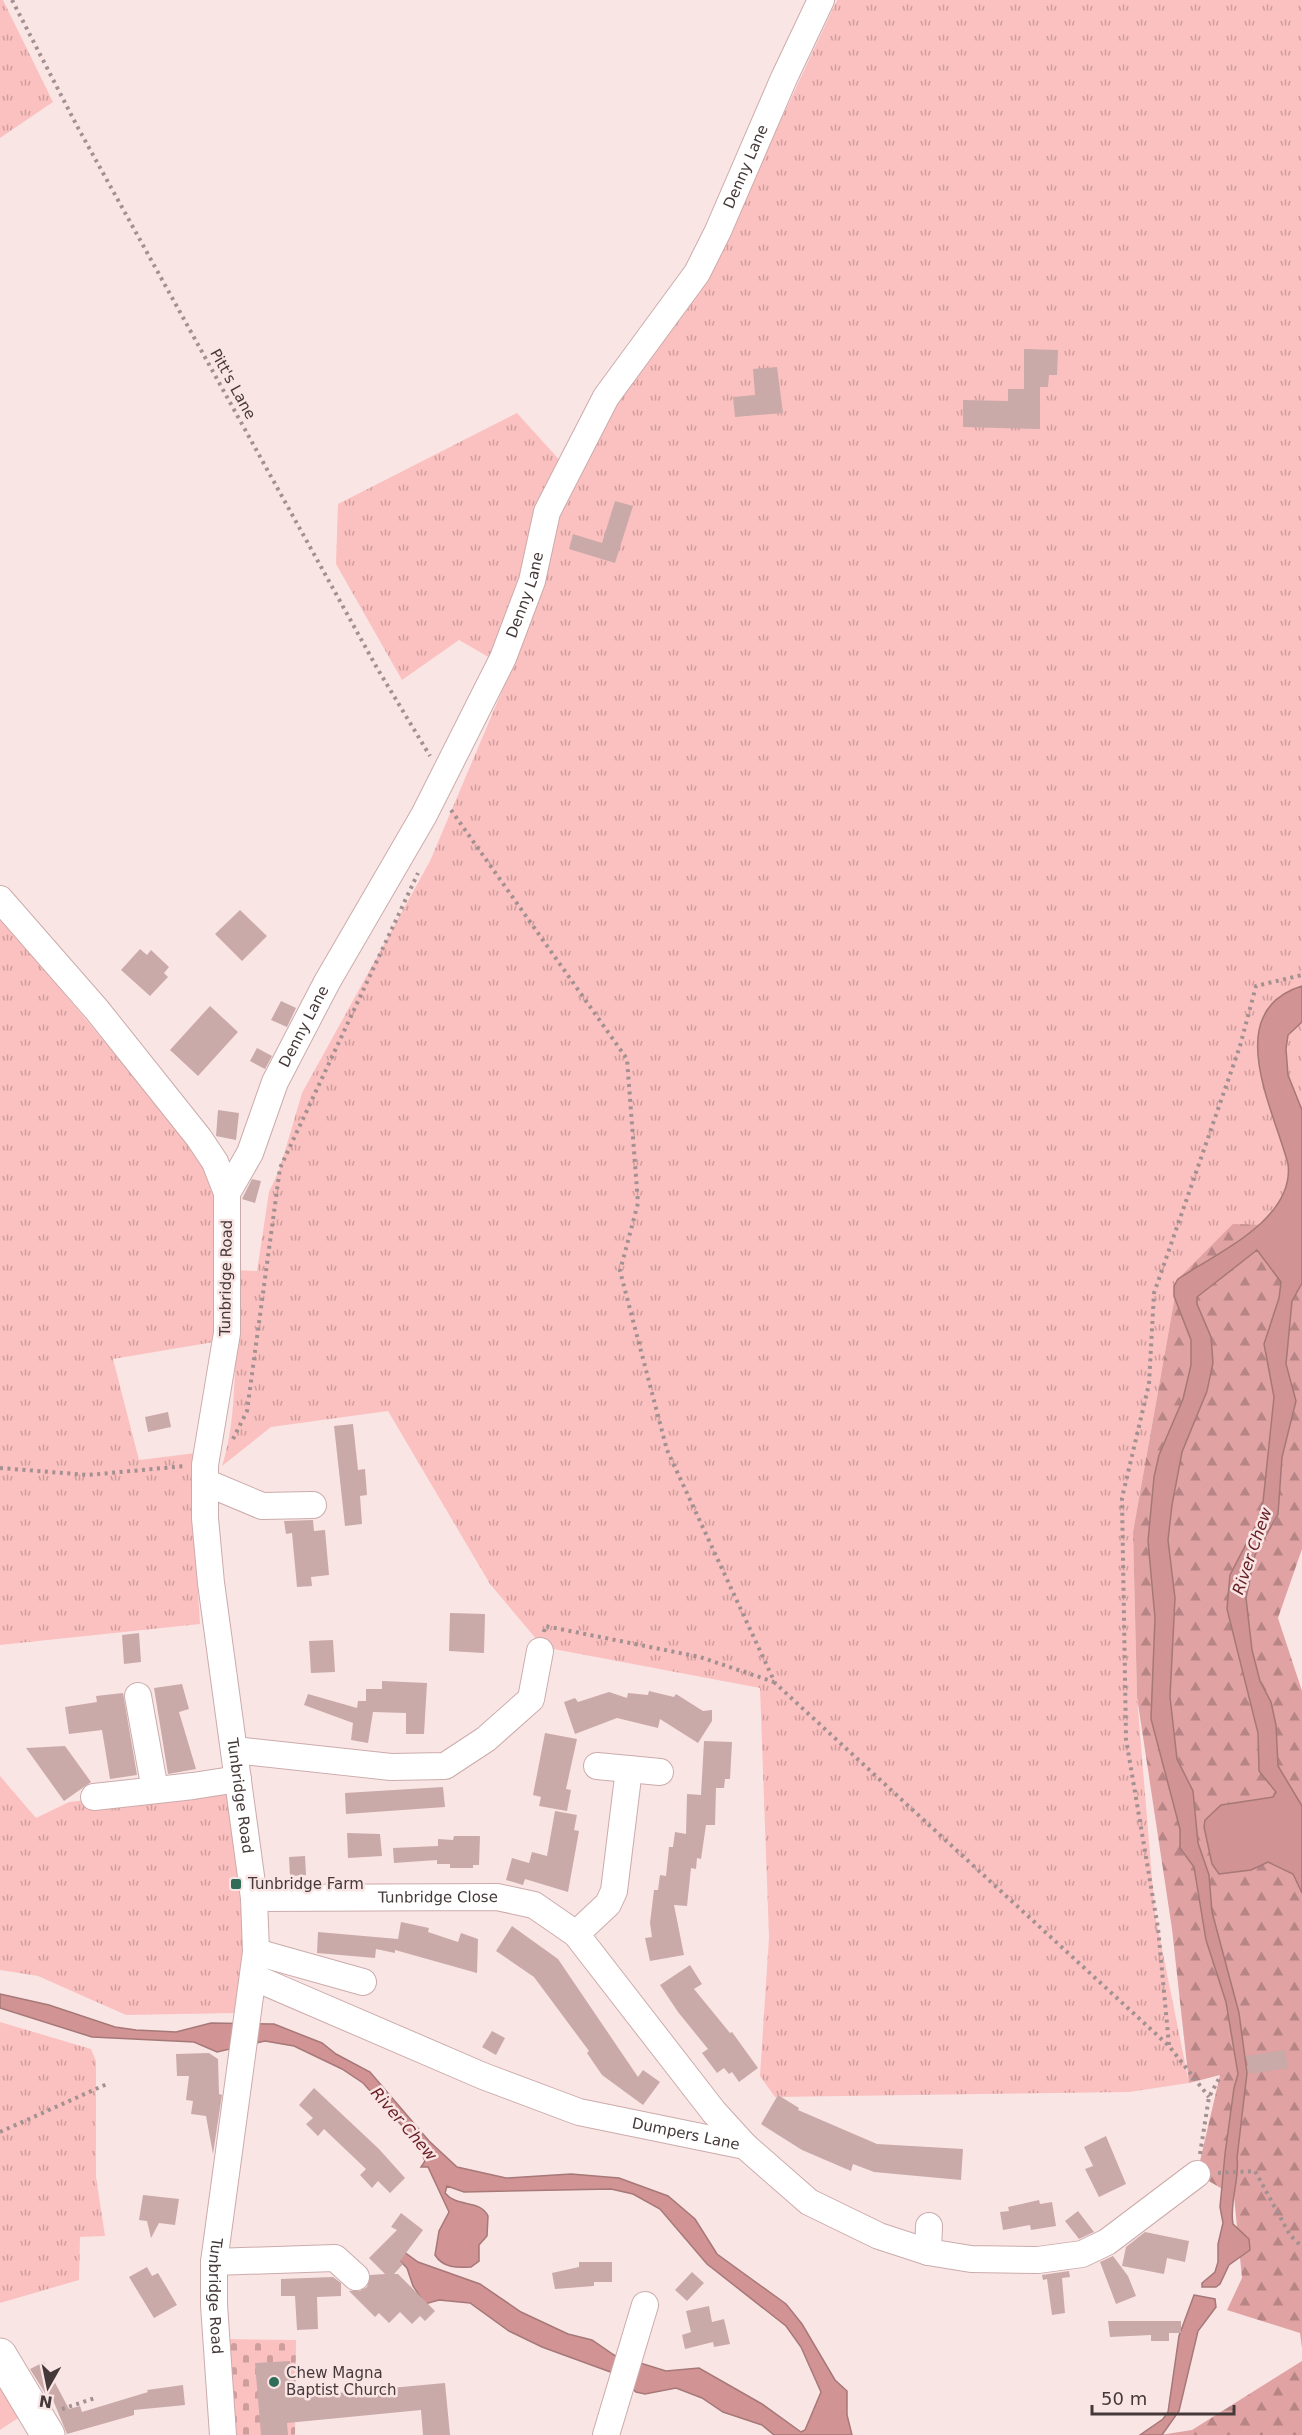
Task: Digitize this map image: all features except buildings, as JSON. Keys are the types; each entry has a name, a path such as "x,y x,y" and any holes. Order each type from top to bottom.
{"main road":[{"path":"0,2355 42,2426"}],"street":[{"name":"Denny Lane","path":"227,1192 250,1154 275,1082 327,982 424,815 442,775 503,658 532,581 547,512 606,397 696,273 718,231 784,78 821,0"},
{"path":"0,899 97,1010 199,1138 215,1162 227,1192"},
{"name":"Tunbridge Road","path":"223,2435 213,2305 214,2262 256,1952 254,1898 211,1583 205,1473 226,1333 227,1192"},
{"path":"205,1473 262,1506 313,1505"},
{"path":"234,1750 391,1767 445,1766 486,1739 531,1699 540,1651"},
{"path":"138,1696 155,1791"},
{"path":"597,1766 660,1772"},
{"path":"576,1934 608,1904 614,1890 629,1769"},
{"path":"93,1797 238,1779"},
{"name":"Tunbridge Close","path":"254,1898 497,1897 534,1905 576,1934 714,2112 745,2146"},
{"path":"256,1952 363,1982"},
{"name":"Dumpers Lane","path":"253,1977 483,2076 579,2112 745,2146 809,2202 879,2236 928,2252 971,2259 1038,2260 1082,2254 1107,2242 1208,2173"},
{"path":"928,2252 929,2226"},
{"path":"214,2262 335,2258 356,2277"},
{"path":"606,2435 645,2305"}],"path":[{"name":"Pitt's Lane","path":"12,0 82,136 371,658 442,775"},
{"path":"444,817 449,807 627,1059 638,1203 620,1271 667,1450 775,1683 1169,2046 1209,2097"},
{"path":"232,1441 247,1411 280,1167 419,870"},
{"path":"1169,2046 1158,1928 1126,1739 1122,1498 1149,1384 1154,1293 1240,1046 1256,986 1302,975"},
{"path":"0,1468 88,1475 205,1473"},
{"path":"540,1651 545,1626 700,1657 775,1683"},
{"path":"1221,2075 1209,2097 1208,2173 1255,2171 1290,2235 1302,2247"},
{"path":"0,2132 107,2084"},
{"path":"42,2426 95,2398"}],"green space":[{"path":"0,0 3,0 53,102 0,138"},
{"path":"837,0 1302,0 1302,1226 1178,1279 1133,1532 1137,1697 1155,1914 1189,2083 1129,2092 775,2097 760,2076 769,1937 760,1688 543,1647 490,1584 388,1411 271,1427 222,1466 228,1444 234,1395 235,1270 257,1271 269,1192 280,1168 302,1093 430,861 511,670 459,640 402,680 336,564 338,504 517,413 574,476 623,392 734,220"},
{"path":"0,916 206,1164 216,1206 214,1342 113,1359 139,1460 196,1453 192,1494 200,1624 0,1645"},
{"path":"1233,1224 1302,1226 1302,1549 1278,1618 1302,1691 1302,2348 1300,2333 1227,2310 1242,2278 1234,2196 1197,2174 1220,2075 1189,2083 1172,1929 1137,1697 1133,1532 1178,1279"},
{"path":"0,1776 36,1818 69,1802 228,1784 245,1946 236,2013 126,2015 38,1976 0,1970"},
{"path":"0,2022 91,2049 96,2061 96,2177 105,2236 80,2237 79,2280 0,2303"},
{"path":"225,2339 296,2340 295,2435 236,2435"},
{"path":"1302,2361 1302,2435 1160,2435 1192,2430"},
{"path":"0,2380 21,2416 0,2430"}],"water":[{"name":"River Chew","path":"1302,986 1302,1022 1288,1035 1286,1049 1288,1075 1302,1110 1302,1283 1292,1301 1286,1364 1296,1401 1282,1457 1278,1514 1255,1555 1246,1598 1252,1650 1260,1681 1271,1702 1276,1725 1278,1766 1302,1806 1302,1893 1293,1874 1268,1862 1251,1870 1219,1874 1212,1864 1204,1827 1205,1820 1221,1805 1273,1797 1276,1792 1259,1771 1258,1733 1227,1609 1230,1575 1256,1525 1263,1502 1274,1397 1264,1344 1279,1298 1281,1282 1257,1250 1197,1297 1197,1304 1211,1337 1213,1363 1207,1391 1182,1452 1168,1540 1175,1598 1170,1697 1177,1759 1193,1791 1198,1843 1209,1875 1212,1912 1239,2013 1247,2073 1232,2216 1233,2224 1249,2239 1250,2250 1229,2265 1220,2284 1216,2287 1202,2287 1202,2283 1215,2272 1218,2262 1218,2244 1223,2223 1220,2207 1225,2154 1238,2074 1226,2002 1206,1940 1194,1867 1180,1848 1180,1829 1151,1719 1155,1618 1148,1541 1154,1477 1159,1455 1183,1399 1191,1365 1191,1340 1174,1296 1174,1286 1178,1279 1232,1246 1267,1218 1279,1202 1287,1184 1288,1164 1265,1091 1259,1064 1258,1039 1263,1017 1277,999"},
{"name":"River Chew","path":"0,1994 49,2005 115,2027 136,2030 176,2032 211,2023 274,2024 322,2043 336,2054 370,2072 429,2141 457,2167 506,2178 571,2174 619,2178 668,2196 695,2219 717,2254 786,2304 802,2324 835,2380 847,2391 847,2415 852,2435 774,2435 762,2425 723,2412 702,2398 676,2388 645,2394 636,2392 616,2374 542,2347 509,2331 470,2303 439,2300 425,2304 413,2286 407,2268 390,2251 393,2244 418,2262 480,2284 521,2312 568,2334 592,2340 614,2355 666,2371 699,2368 762,2404 801,2432 805,2430 821,2392 801,2347 786,2326 707,2264 660,2209 633,2194 611,2189 464,2192 447,2186 445,2193 450,2198 480,2207 488,2216 487,2236 479,2245 479,2261 471,2267 451,2266 442,2262 435,2255 439,2231 449,2212 428,2167 421,2167 425,2161 415,2140 363,2083 342,2069 294,2046 265,2041 217,2052 194,2042 92,2037 0,2008"},
{"path":"1194,2295 1215,2299 1216,2307 1198,2331 1179,2411 1162,2435 1140,2435 1163,2419 1168,2412 1179,2336"}],"place":[{"name":"Tunbridge Farm","path":"236,1884"},
{"name":"Chew Magna Baptist Church","path":"274,2382"}]}
